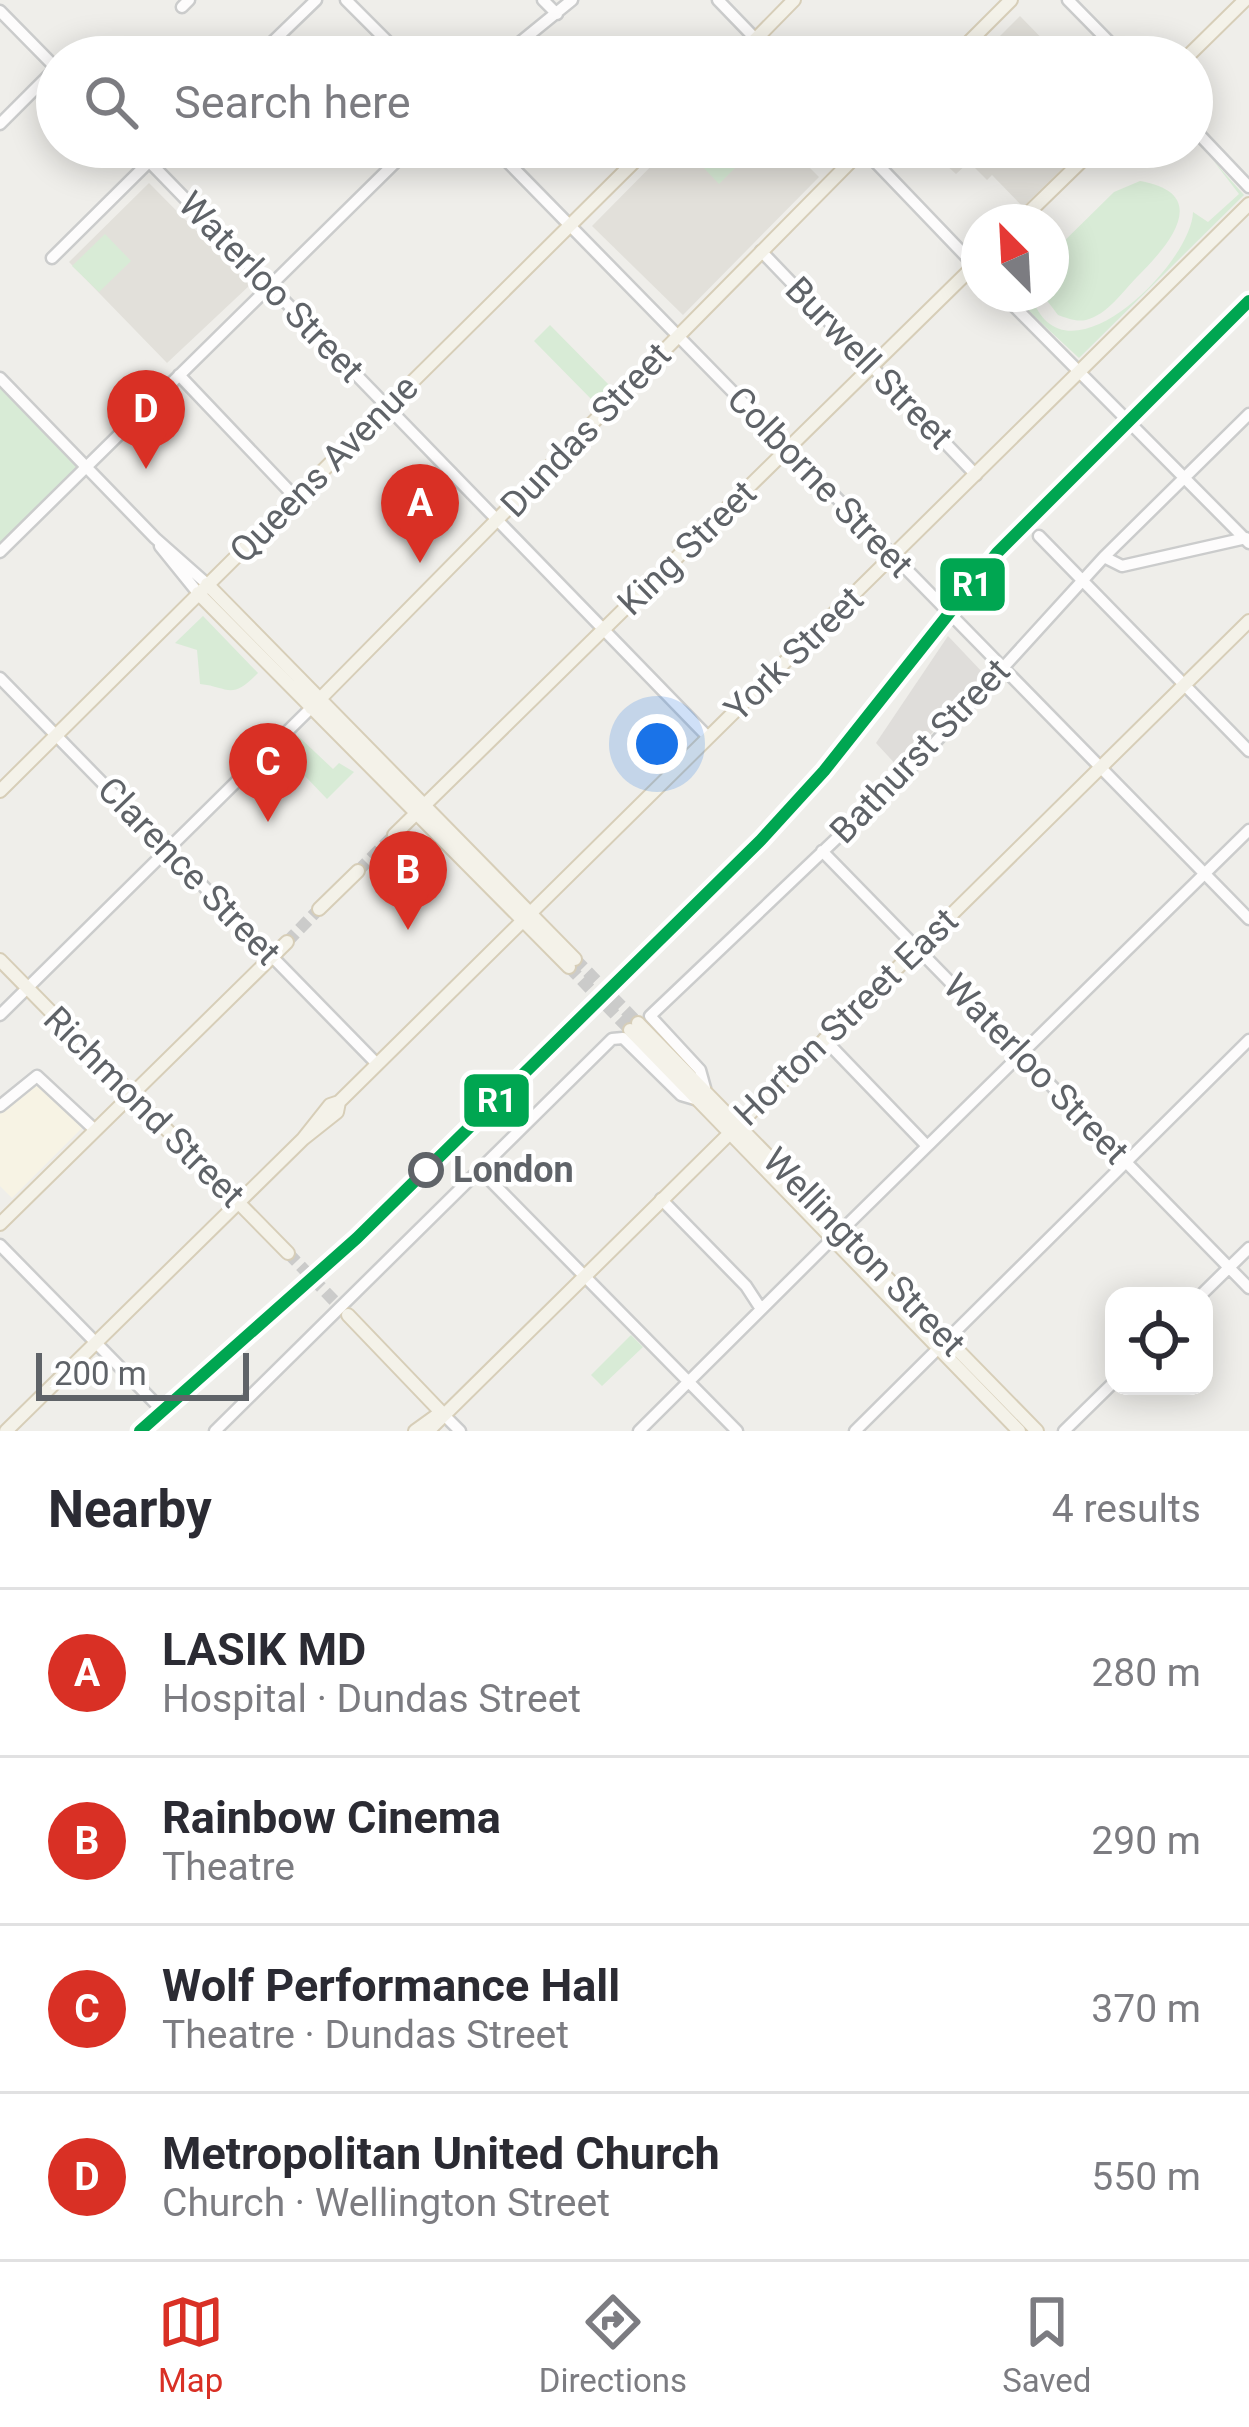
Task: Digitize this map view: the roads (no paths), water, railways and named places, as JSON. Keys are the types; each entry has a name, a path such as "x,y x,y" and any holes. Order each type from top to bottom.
{"main road":[{"path":"758,36 794,0"},
{"path":"975,36 1011,0"},
{"path":"1208,36 1245,0"},
{"name":"Queens Avenue","path":"0,791 628,168"},
{"name":"Dundas Street","path":"315,703 843,168"},
{"path":"1037,204 1074,168"},
{"name":"York Street","path":"6,1431 303,1139 330,1105 339,1102 893,559 1249,204"},
{"name":"King Street","path":"394,835 961,281"},
{"path":"202,588 572,963"},
{"name":"Horton Street East","path":"415,1431 441,1412 584,1275 1249,621"},
{"path":"421,808 504,902 525,916"},
{"path":"319,909 358,871"},
{"path":"504,902 506,936"},
{"path":"0,1224 287,942"},
{"name":"Richmond Street","path":"0,960 288,1253"},
{"name":"Wellington Street","path":"629,1030 702,1094 941,1342 1019,1431"},
{"path":"348,1315 441,1412"},
{"name":"Wellington Street","path":"941,1342 1037,1431"},
{"name":"Horton Street East","path":"428,1431 441,1412"}],"street":[{"path":"279,36 316,0"},
{"path":"346,0 382,36"},
{"path":"543,0 557,14"},
{"path":"529,36 572,0"},
{"path":"718,0 752,36"},
{"path":"1068,0 1103,36"},
{"path":"0,11 36,48"},
{"path":"0,124 36,89"},
{"path":"1213,149 1249,187"},
{"path":"52,258 143,168"},
{"name":"Waterloo Street","path":"157,168 708,737"},
{"path":"0,552 390,168"},
{"name":"Colborne Street","path":"513,168 1249,919"},
{"path":"882,168 961,249"},
{"name":"Burwell Street","path":"761,251 976,475"},
{"path":"1019,312 1247,540"},
{"path":"179,375 296,497"},
{"path":"0,378 202,588"},
{"name":"Bathurst Street","path":"702,1094 700,1070 650,1016 918,761 1083,580 1249,414"},
{"path":"1039,536 1249,751"},
{"path":"1105,557 1122,566 1247,540"},
{"name":"Clarence Street","path":"0,678 377,1064"},
{"name":"Dundas Street","path":"0,1015 315,703"},
{"path":"639,1431 1249,830"},
{"name":"Waterloo Street","path":"822,851 1249,1288"},
{"path":"214,1431 629,1030"},
{"path":"824,1039 927,1145"},
{"path":"855,1431 1249,1040"},
{"path":"0,1106 37,1076 94,1130"},
{"path":"480,1170 737,1431"},
{"path":"661,1199 736,1276 761,1309"},
{"path":"0,1245 155,1403"},
{"path":"1209,1287 1249,1248"},
{"path":"1064,1431 1105,1391"},
{"path":"441,1412 460,1431"}],"tunnel":[{"path":"358,871 394,835"},
{"path":"287,942 319,909"},
{"path":"575,959 638,1023"},
{"path":"569,967 630,1030"},
{"path":"288,1253 345,1312"}],"railway":[{"path":"147,1431 360,1241 781,827 1000,556 1236,319"}],"place":[{"name":"Metropolitan United Church","path":"146,469"},
{"name":"LASIK MD","path":"420,563"},
{"name":"Wolf Performance Hall","path":"268,822"},
{"name":"Rainbow Cinema","path":"408,930"},
{"name":"London","path":"426,1170"}]}
